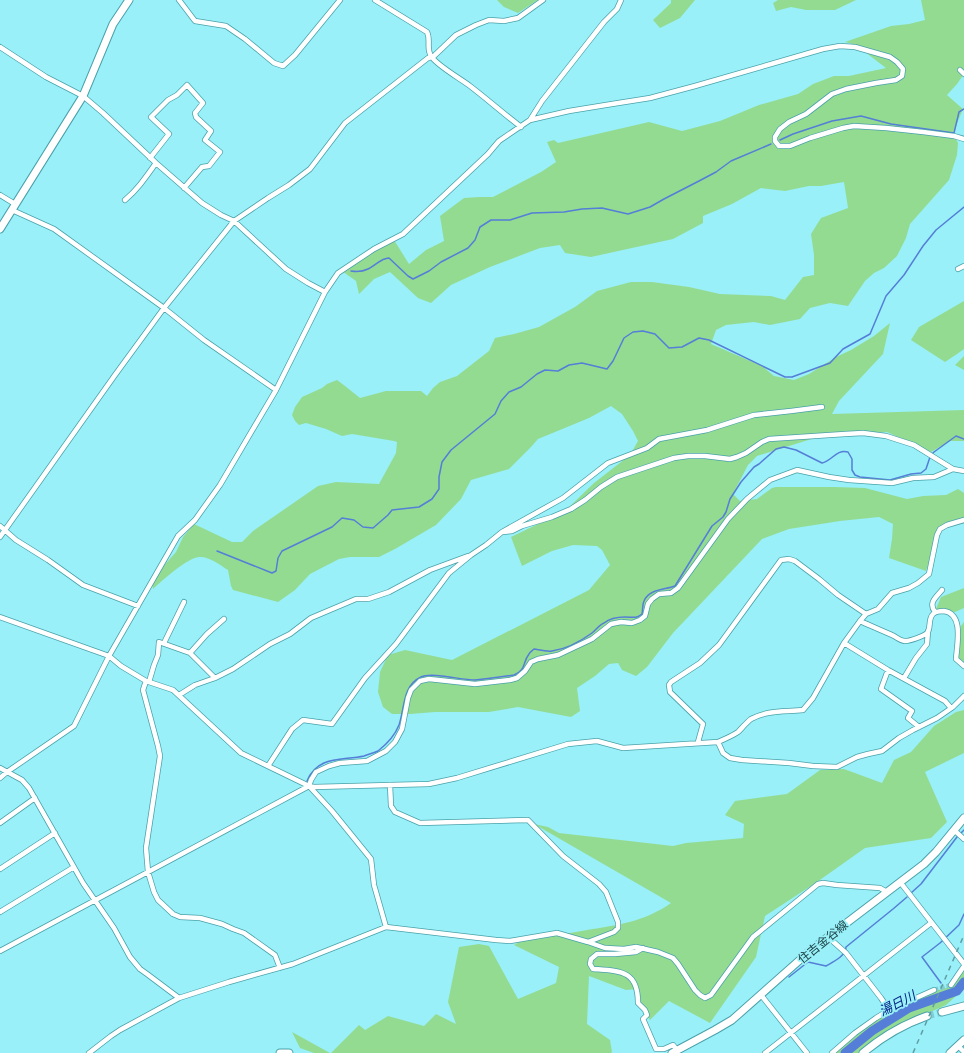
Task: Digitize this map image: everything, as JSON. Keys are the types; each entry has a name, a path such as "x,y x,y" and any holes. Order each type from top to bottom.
{"main road":[{"path":"0,229 84,96 113,24 128,0"},
{"name":"住吉金谷線","path":"675,1052 732,1020 810,950 924,864 936,852 959,835 964,818"},
{"path":"942,1012 964,1006"},
{"path":"863,1053 893,1031 909,1022 927,1016"},
{"path":"950,1053 964,1040"},
{"path":"280,1053 289,1053"}],"street":[{"path":"179,0 195,21 226,26 245,39 274,63 283,66 295,55 340,0"},
{"path":"375,0 427,32 432,57 521,127"},
{"path":"0,537 164,308 234,221 289,185 310,169 345,123 428,58 434,56 456,35 489,20 504,21 518,18 543,0"},
{"path":"0,778 74,726 109,656 178,536 195,520 220,485 276,390 325,292 338,272 374,249 403,234 488,154 499,141 530,120 542,101 604,22 617,9 621,0"},
{"path":"530,120 569,111 650,98 823,49 840,46 855,47 890,57 903,69 902,76 896,80 846,89 832,94 806,114 789,122 780,129 774,137 775,142 779,146 790,146 810,138 854,126 923,132 954,136 964,139"},
{"path":"0,47 46,77 84,96 156,164 184,188 221,215 234,221 286,269 325,292"},
{"path":"150,158 169,134 151,117 168,100 177,95 187,85 203,103 195,113 196,117 211,131 205,140 220,152 209,166 202,167 184,188"},
{"path":"125,200 143,183 156,164"},
{"path":"0,195 14,207 54,229 164,308 210,344 276,390"},
{"path":"958,269 964,266"},
{"path":"268,766 292,729 303,720 332,724 365,678 396,644 449,573 470,555 486,545 502,532 563,498 608,463 647,448 659,439 707,430 754,415 822,407"},
{"path":"502,532 512,531 571,509 601,487 618,477 674,458 705,456 730,459 738,457 762,442 769,440 863,433 886,436 914,445 953,469 964,471"},
{"path":"0,951 309,786 316,772 340,763 367,761 386,751 395,742 402,729 411,690 420,681 429,679 475,684 510,680 517,678 525,671 531,662 538,658 558,655 592,639 611,624 621,622 632,623 640,620 645,616 648,604 652,599 659,594 671,593 678,588 728,519 747,499 770,480 797,470 829,478 892,484 913,478 934,478 953,469"},
{"path":"0,617 109,656 121,666 148,681 173,690 241,753 309,786 429,784 457,778 568,744 597,741 624,748 698,742 718,742 738,732 749,720 760,715 770,712 803,710 813,698 844,643 860,621 866,614 878,608 892,593 909,588 929,574 937,535 940,529 947,525 964,520"},
{"path":"0,526 16,540 48,560 83,585 138,606"},
{"path":"179,695 195,685 234,669 270,644 290,634 311,618 356,599 368,599 389,592 430,570 470,555"},
{"path":"698,742 703,724 670,692 669,685 671,682 700,663 719,644 781,560 789,559 795,561 838,595 866,614"},
{"path":"935,612 932,609 932,605 934,599 942,590"},
{"path":"164,644 184,602"},
{"path":"904,678 916,658 927,644 931,616 935,612 951,612 956,617 959,640 956,647 956,658 964,666"},
{"path":"190,654 207,634 224,619"},
{"path":"860,621 905,641 925,635 928,631"},
{"path":"215,678 190,654 159,642 158,655 143,690 160,756 146,848 148,872 158,900 173,914 180,917 200,918 222,924 244,933 274,955 280,968"},
{"path":"844,643 945,702 951,708"},
{"path":"888,670 881,689 912,711 908,718 920,727"},
{"path":"718,742 723,753 730,758 837,767 857,757 882,751 899,738 937,718 964,696"},
{"path":"0,768 22,780 29,788 83,883 114,928 130,957 144,972 179,998"},
{"path":"390,785 391,806 395,812 420,823 528,820 563,856 606,892 618,922 618,928 614,932 588,942"},
{"path":"309,786 332,811 371,860 374,885 386,927"},
{"path":"0,823 34,798"},
{"path":"0,869 55,833"},
{"path":"0,912 74,867"},
{"path":"900,882 964,965 951,985"},
{"path":"89,1053 120,1030 179,998 293,964 386,927 510,941 557,933 605,948 642,948 673,958 695,990 705,998 711,995 753,937 818,884 823,883 880,888 887,892"},
{"path":"765,1053 931,922"},
{"path":"828,937 845,953 889,1010"},
{"path":"642,948 636,952 597,954 591,959 590,964 593,969 622,973 633,981 637,989 638,1003 646,1010 647,1015 643,1019 656,1049 664,1049 674,1045 675,1052"},
{"path":"832,1053 854,1033 876,1018 889,1010 934,990"},
{"path":"761,994 807,1053"},
{"path":"958,1046 964,1052"}],"green space":[{"path":"497,0 538,0 518,13 504,7"},
{"path":"671,0 695,0 680,18 660,28 653,20 671,3"},
{"path":"778,0 856,0 835,10 806,10 791,7 776,11 773,3"},
{"path":"921,0 964,0 964,74 947,95 963,109 953,133 958,143 957,155 949,180 910,224 906,238 897,256 884,268 874,273 865,281 848,306 830,303 810,308 800,319 770,325 754,322 726,325 716,330 711,344 762,366 774,376 794,380 809,374 836,357 851,350 874,336 890,323 883,354 839,401 832,414 964,410 964,441 950,441 931,452 887,432 821,436 757,456 748,465 733,494 740,501 757,499 772,488 776,487 835,487 865,488 907,499 923,496 946,495 958,489 964,493 964,523 940,529 926,571 889,558 893,524 879,517 789,529 762,539 673,633 647,667 636,676 622,670 618,663 609,664 577,688 580,711 571,717 518,707 489,712 392,714 383,707 378,692 380,672 388,655 405,650 452,660 589,590 610,565 602,550 597,546 573,545 552,551 522,566 511,537 565,511 594,483 630,455 638,441 622,414 611,406 589,418 538,439 509,469 471,480 461,499 436,525 379,557 350,557 339,559 310,574 295,590 278,602 233,590 228,570 214,561 203,557 194,558 188,561 153,589 152,579 176,552 183,537 194,524 232,542 242,542 253,531 318,486 336,482 379,484 396,453 397,442 352,434 342,436 306,423 299,425 295,421 292,415 295,407 302,397 322,388 327,384 337,380 360,398 386,391 421,391 427,396 440,382 457,376 489,351 495,338 539,327 575,307 597,291 631,282 652,282 689,287 720,294 771,296 785,300 803,277 814,275 814,255 811,234 821,218 848,208 844,182 821,186 809,186 785,191 761,188 732,204 703,216 703,223 673,239 591,257 565,253 560,245 540,248 490,267 451,285 431,303 418,298 390,272 374,279 359,294 356,281 342,271 394,240 409,264 426,250 444,241 440,216 464,198 493,197 541,172 556,162 547,142 554,140 558,143 649,122 682,131 720,121 759,105 798,94 813,84 834,76 849,76 886,68 865,52 861,46 845,42 891,26 925,20"},
{"path":"964,301 964,349 945,362 911,340 919,327"},
{"path":"964,356 964,370 955,365"},
{"path":"964,588 964,608 955,612 936,609 941,597"},
{"path":"964,622 964,662 958,658 961,626"},
{"path":"964,710 964,753 925,772 947,822 931,838 865,848 765,916 756,957 710,1023 669,1001 650,1020 640,1005 637,989 626,990 589,976 587,1024 610,1040 611,1053 331,1053 359,1025 365,1030 388,1016 424,1026 436,1014 456,1024 448,1002 459,947 479,944 489,946 518,999 556,983 559,967 514,945 519,942 630,922 651,915 671,903 534,824 548,827 559,833 673,846 686,843 743,838 744,824 725,815 735,801 787,794 820,770 844,769 882,783 894,760 911,752 934,726 956,712"},
{"path":"964,968 964,989 946,1005 888,1031 859,1053 835,1053 859,1033 891,1010 928,993 952,986"},
{"path":"292,1032 330,1053 314,1053 300,1048"}],"waterway":[{"path":"780,140 832,121 861,116 891,124 954,133 959,112 964,109"},
{"path":"351,271 360,272 366,270 383,259 389,258 413,279 468,248 475,240 480,227 491,220 510,220 532,213 564,212 602,208 628,214 650,207 716,172 731,161 771,144"},
{"path":"217,551 272,573 276,571 278,558 282,551 332,527 342,518 354,520 363,527 373,528 392,510 419,507 432,499 439,489 439,477 442,462 451,450 495,414 501,401 509,392 521,387 537,374 545,370 558,371 569,365 582,363 607,369 613,361 624,338 633,332 643,331 655,334 669,348 682,347 699,338 709,340 785,377 792,377 830,363 843,349 870,334 886,296 904,275 923,246 936,230 964,207"},
{"path":"932,454 956,436 964,439"},
{"path":"307,781 317,767 324,763 339,759 364,756 378,751 385,745 393,736 399,725 405,698 410,686 421,677 432,675 475,680 514,675 521,670 527,657 534,649 543,651 557,650 583,639 608,620 619,617 640,616 642,614 644,601 649,594 657,590 675,586 712,526 723,517 730,499 741,482 754,467 776,449 784,447 796,450 822,463 840,452 848,452 852,459 852,470 855,475 860,477 890,480 911,474 921,473 926,469 930,457"},
{"path":"911,893 921,884 964,830"},
{"path":"789,977 808,962 826,966 835,961 842,956 846,947 907,897"},
{"path":"941,983 922,957 959,925 964,914"},
{"name":"湯日川","path":"845,1053 872,1031 909,1008 957,991 964,982"}],"tunnel":[{"path":"934,990 951,985"},
{"path":"927,1016 942,1012"}],"railway":[{"path":"913,1053 964,935"}]}
